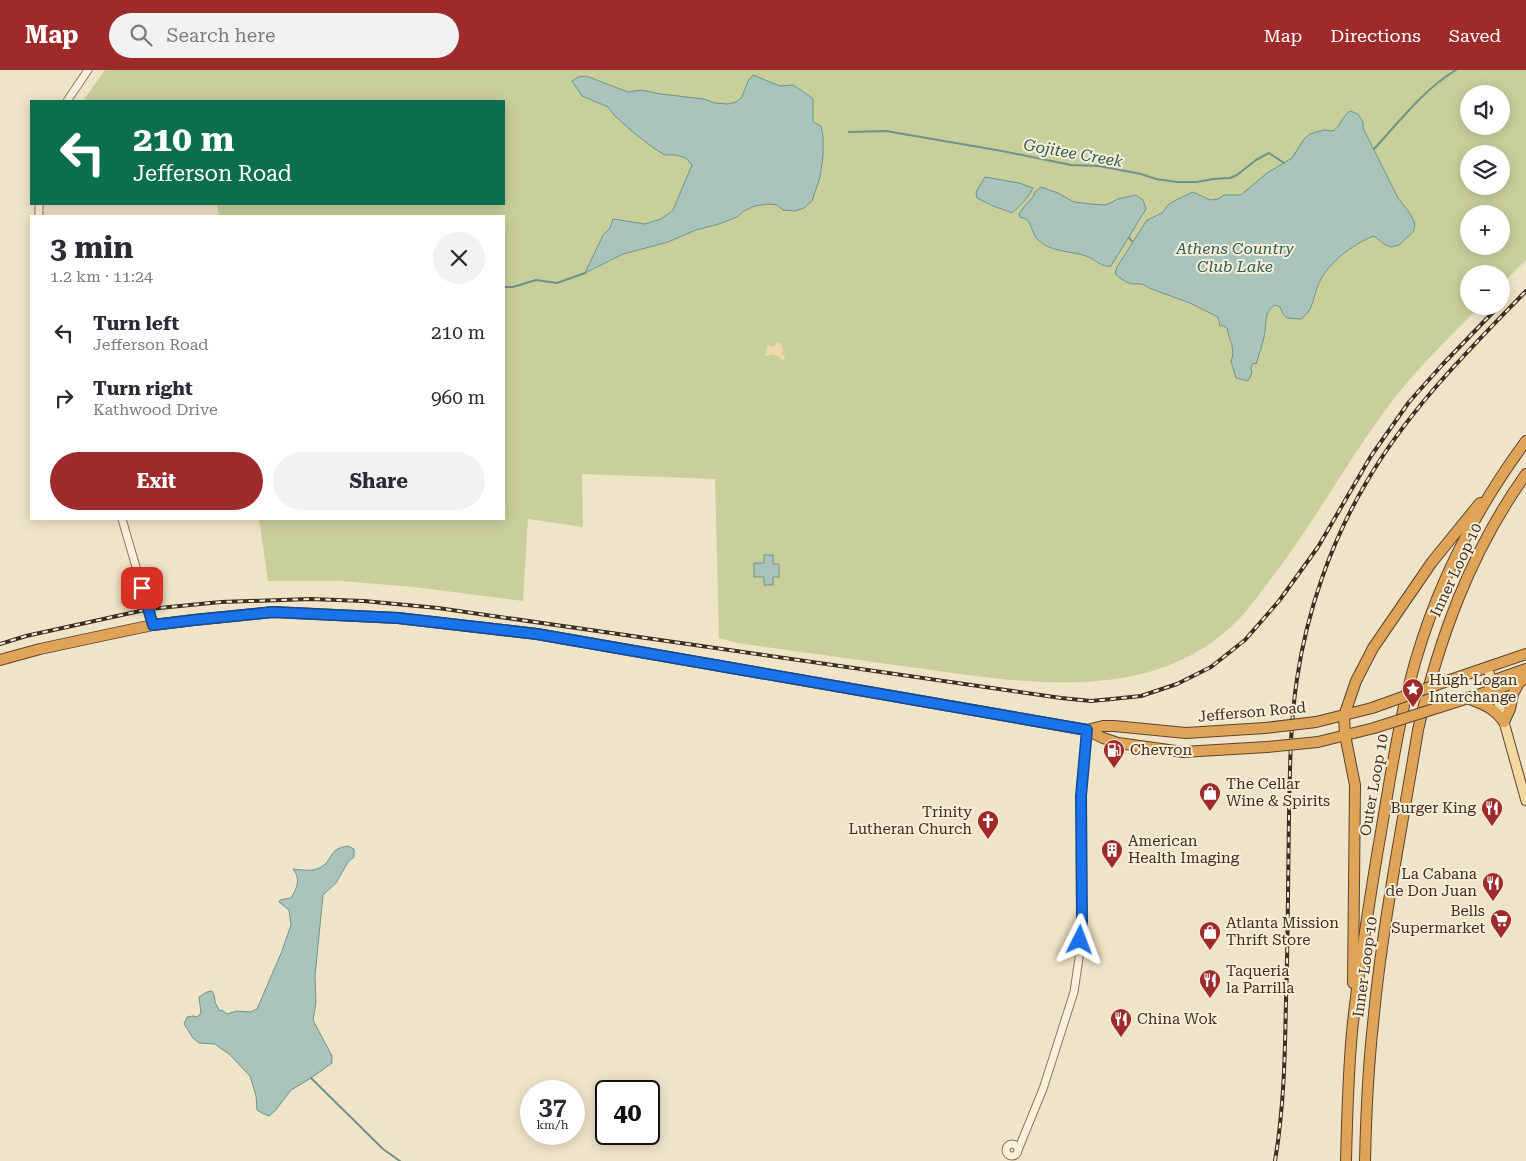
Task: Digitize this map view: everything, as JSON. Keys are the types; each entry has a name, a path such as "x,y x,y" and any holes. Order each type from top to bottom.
{"highway":[{"name":"Outer Loop 10","path":"1346,1161 1348,1083 1352,1032 1372,886 1398,736 1409,686 1426,626 1457,554 1481,508 1526,441"},
{"path":"1352,1032 1355,785 1344,735 1344,716 1356,681 1390,622 1432,562 1504,472"},
{"name":"Inner Loop 10","path":"1365,1161 1369,1073 1381,955 1418,730 1430,678 1448,622 1475,559 1526,474"},
{"path":"1492,528 1526,483"},
{"name":"Jefferson Road","path":"0,660 40,648 153,625 194,620 273,612 398,618 537,634 1087,730 1118,743 1183,752 1267,748 1318,742 1408,718 1468,698 1493,685"},
{"name":"Jefferson Road","path":"1087,730 1102,726 1114,726 1186,733 1265,728 1316,722 1372,708 1526,654"},
{"path":"1493,685 1526,669"},
{"path":"1493,685 1523,680"},
{"path":"1468,698 1484,704 1495,711 1504,722 1510,709 1513,694 1523,680"}],"main road":[{"path":"1488,667 1526,801"}],"street":[{"path":"68,100 88,70"},
{"path":"122,520 153,625"},
{"path":"1014,1156 1044,1089 1074,992 1082,921 1081,796 1087,730"},
{"path":"1014,1156 1016,1145 1010,1144 1028,1126"}],"green space":[{"path":"105,70 1526,70 1526,260 1510,276 1510,265 1460,265 1460,315 1471,315 1430,357 1395,398 1370,432 1302,536 1252,604 1239,619 1205,647 1167,666 1126,677 1083,682 1039,682 995,678 737,643 719,638 715,479 582,474 583,527 528,519 523,601 414,587 341,581 268,581 259,520 505,520 505,215 219,215 217,205 505,205 505,100 84,100"}],"sand":[{"path":"778,342 783,349 784,360 773,354 764,355 767,351 767,346 774,347"}],"water":[{"path":"753,75 780,86 793,85 813,99 813,122 821,126 823,156 820,177 812,201 804,208 795,211 783,210 777,205 755,206 737,217 719,224 696,230 668,242 623,254 585,273 603,235 610,228 613,219 645,224 661,219 673,210 692,165 686,158 676,155 665,155 655,149 634,133 608,107 582,96 572,81 578,77 586,76 628,92 641,90 728,104 736,102 742,97 748,81"},
{"name":"Athens Country Club Lake","path":"1350,111 1358,114 1363,122 1363,128 1398,198 1414,221 1413,232 1399,245 1391,247 1374,236 1348,250 1326,272 1317,288 1310,309 1301,319 1287,318 1280,307 1275,305 1271,308 1267,315 1264,337 1256,364 1253,363 1251,367 1252,373 1248,381 1236,378 1231,361 1232,348 1227,328 1222,325 1220,326 1218,317 1190,303 1143,285 1126,281 1115,274 1117,267 1147,220 1162,213 1168,205 1193,192 1210,200 1218,199 1224,195 1241,195 1267,173 1292,158 1304,139 1310,134 1324,130 1333,131"},
{"path":"985,177 1019,183 1033,188 1024,202 1012,213 977,198 976,192"},
{"path":"1041,187 1058,193 1074,202 1090,204 1106,205 1118,199 1136,195 1143,200 1146,209 1111,266 1105,266 1086,256 1049,247 1035,237 1027,220 1020,217 1019,214"},
{"path":"764,555 773,555 773,564 779,564 779,577 773,577 773,585 764,585 764,577 754,577 754,563 764,563"},
{"path":"348,846 354,849 354,857 348,862 336,883 323,895 315,976 316,1003 313,1020 332,1056 332,1063 291,1090 269,1116 257,1110 256,1096 250,1076 229,1054 215,1044 199,1043 193,1038 184,1024 187,1017 197,1017 201,1013 199,997 207,992 212,991 220,1011 222,1010 227,1014 237,1011 250,1012 257,1009 291,925 289,910 279,902 280,900 291,898 295,891 297,876 293,869 318,869 328,861 334,852 341,847"}],"waterway":[{"path":"1374,149 1422,96 1456,70"},
{"name":"Gojitee Creek","path":"849,132 886,131 1071,165 1099,166 1177,182 1197,182 1230,178 1269,153 1284,163"},
{"path":"1129,238 1132,241"},
{"path":"505,287 513,287 536,280 557,283 585,273"},
{"path":"311,1078 383,1149 400,1161"}],"railway":[{"path":"1275,1161 1282,1101 1284,1061 1292,730 1301,653 1314,603 1331,553 1342,529 1353,506 1383,456 1440,382 1526,291"},
{"path":"0,644 26,636 149,609 221,602 310,599 364,601 438,608 1061,698 1091,701 1141,696 1177,684 1211,667 1245,640 1279,601 1318,547 1371,456 1409,402 1490,315"}],"place":[{"name":"Hugh Logan Interchange","path":"1413,708"},
{"name":"Chevron","path":"1114,769"},
{"name":"The Cellar Wine & Spirits","path":"1210,812"},
{"name":"Burger King","path":"1492,827"},
{"name":"Trinity Lutheran Church","path":"988,840"},
{"name":"American Health Imaging","path":"1112,869"},
{"name":"La Cabana de Don Juan","path":"1493,902"},
{"name":"Bells Supermarket","path":"1501,939"},
{"name":"Atlanta Mission Thrift Store","path":"1210,951"},
{"name":"Taqueria la Parrilla","path":"1210,999"},
{"name":"China Wok","path":"1121,1038"}],"route":[{"path":"142,588 153,625 273,612 398,618 537,634 1087,730 1081,796 1082,921 1080,940"}]}
